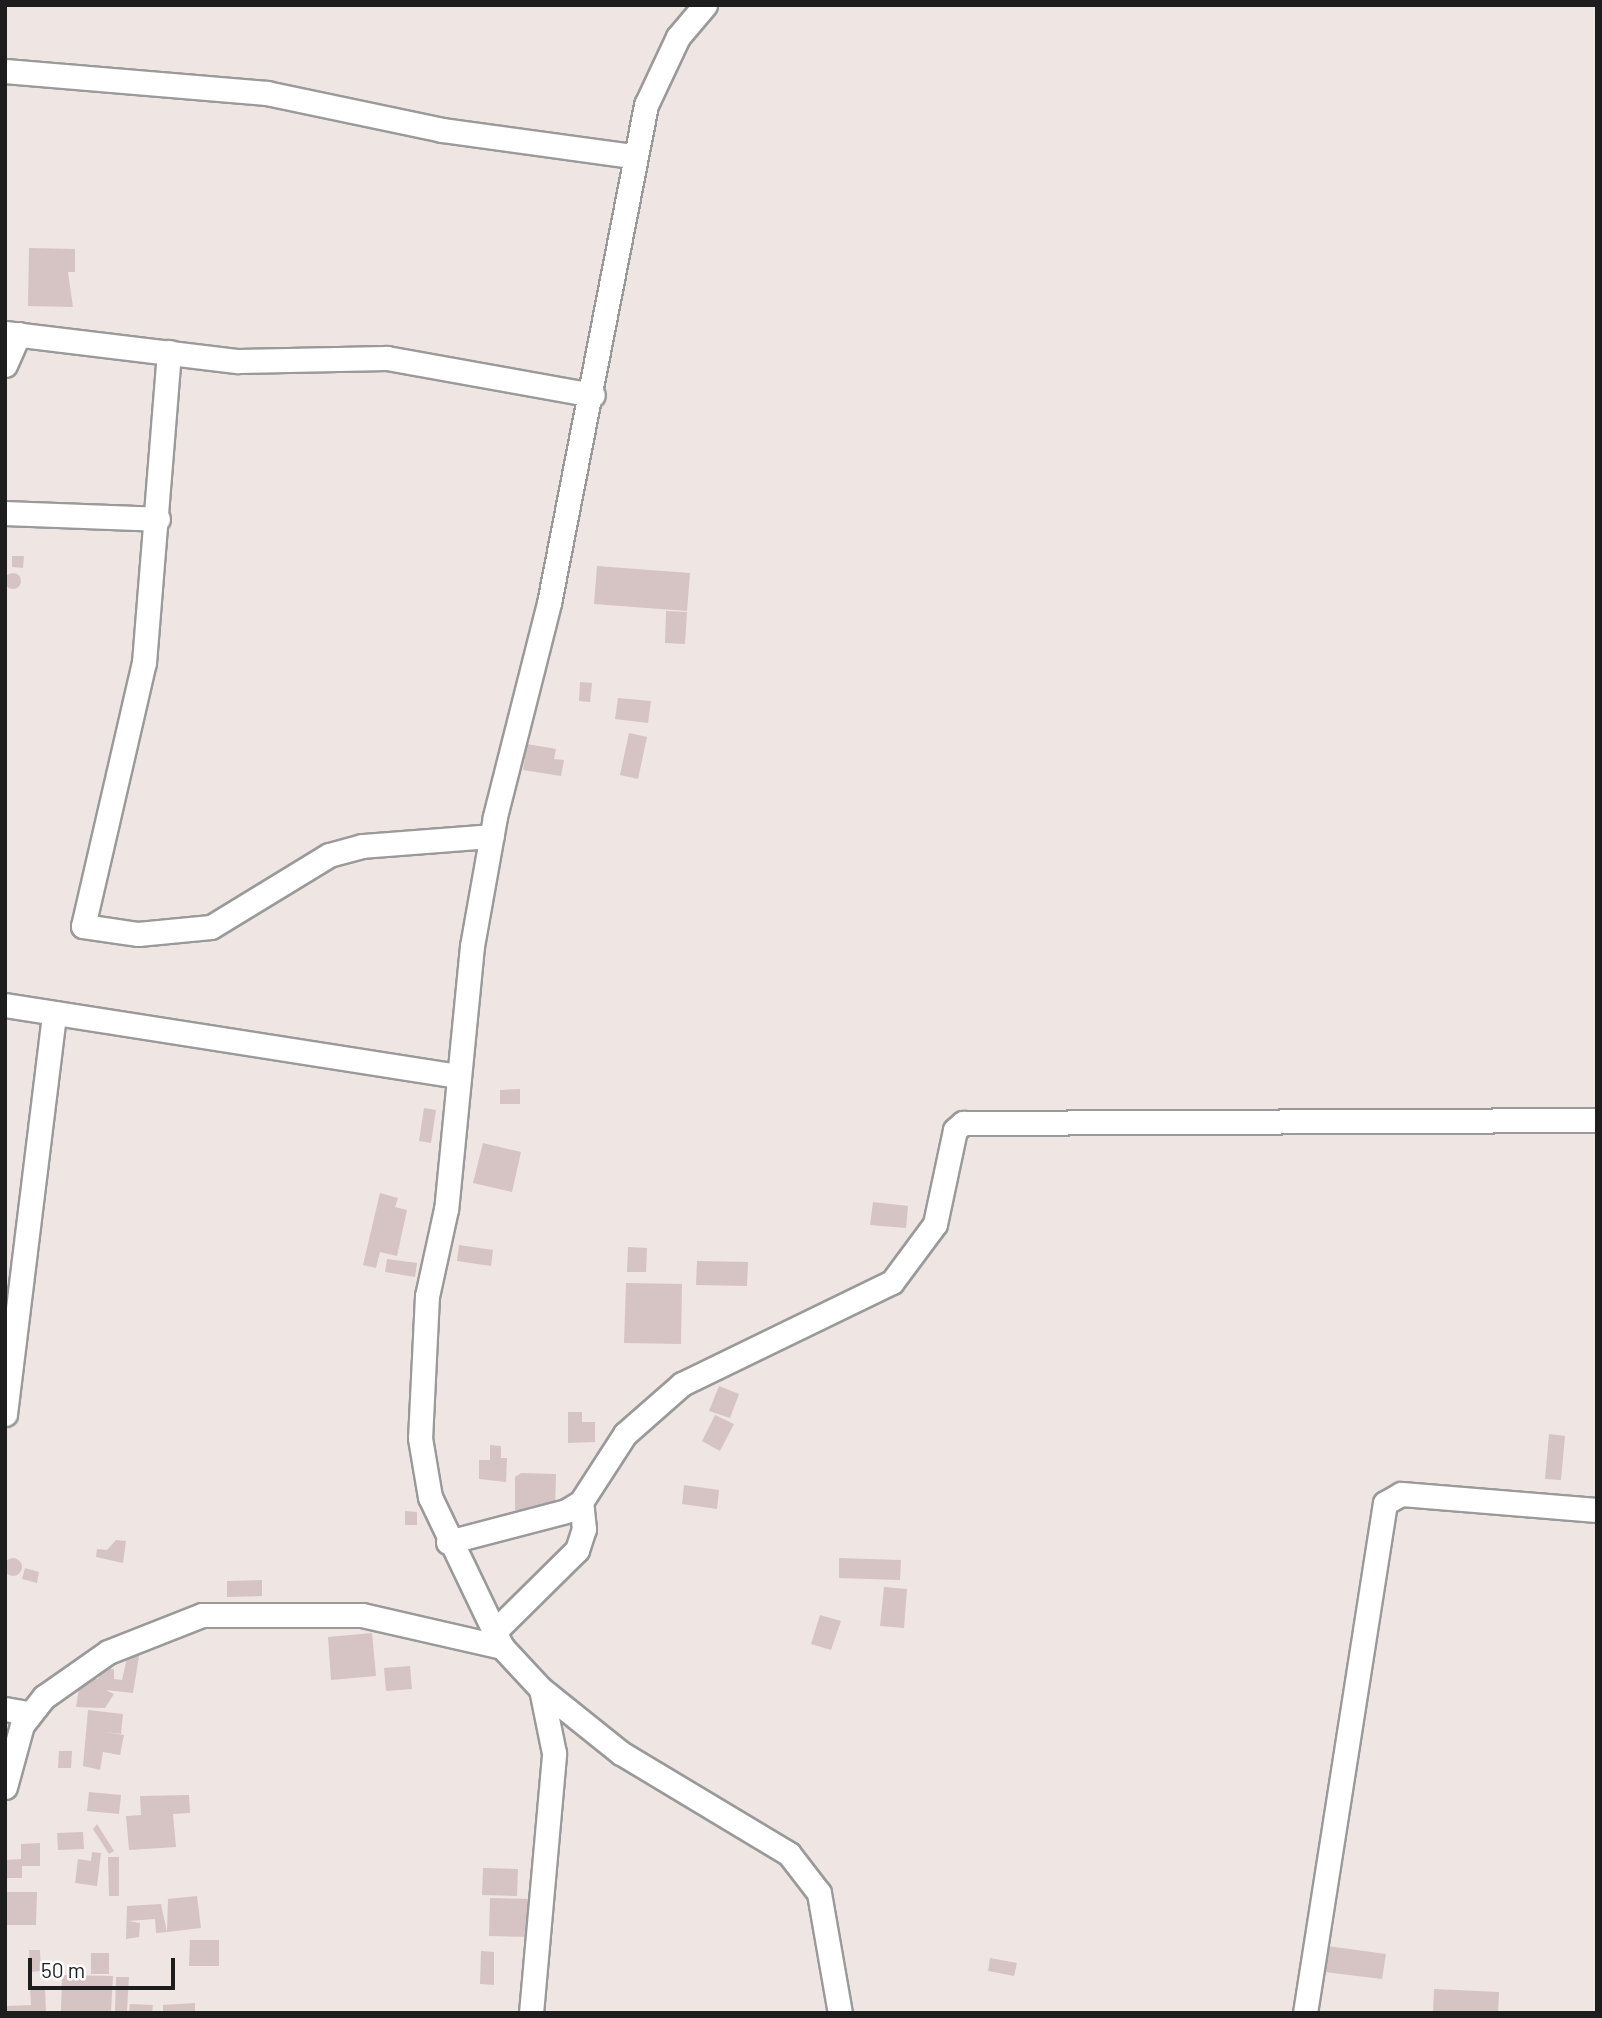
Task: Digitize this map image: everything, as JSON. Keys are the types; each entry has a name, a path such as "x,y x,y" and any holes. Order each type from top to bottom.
{"street":[{"path":"705,5 662,67 634,156 593,395 492,836 419,1381 422,1471 448,1542 498,1640 541,1689 621,1753 789,1854 819,1892 840,2013"},
{"path":"5,71 267,93 442,130 634,156"},
{"path":"5,365 12,333 238,361 387,358 593,395"},
{"path":"169,352 158,519 144,662 83,926 138,934 211,927 329,855 362,846 492,836"},
{"path":"5,513 158,519"},
{"path":"5,1005 458,1076"},
{"path":"5,1414 54,1013"},
{"path":"448,1542 546,1518 581,1502 625,1434 682,1384 813,1326 906,1268 935,1224 955,1130 963,1123 1597,1120"},
{"path":"1306,2013 1385,1503 1401,1494 1597,1510"},
{"path":"498,1640 577,1550 584,1529 581,1502"},
{"path":"5,1787 17,1711 108,1652 202,1615 362,1615 498,1640"},
{"path":"531,2013 554,1753 541,1689"}],"building":[{"path":"29,248 75,249 75,272 68,272 73,307 28,306"},
{"path":"12,556 24,556 23,568 12,567"},
{"path":"597,566 690,573 687,611 594,604"},
{"path":"10,573 16,573 21,581 19,587 10,589 5,584 5,578"},
{"path":"666,611 687,612 685,644 665,643"},
{"path":"580,682 592,683 590,702 579,701"},
{"path":"618,698 651,701 648,723 615,719"},
{"path":"629,733 647,737 638,779 620,775"},
{"path":"527,744 556,749 554,759 564,760 561,776 523,770"},
{"path":"520,1089 520,1104 500,1104 500,1090"},
{"path":"424,1108 436,1110 431,1143 419,1141"},
{"path":"483,1143 521,1152 512,1192 473,1183"},
{"path":"380,1193 398,1198 395,1207 407,1210 397,1256 380,1252 376,1268 363,1265"},
{"path":"873,1202 908,1206 906,1228 870,1225"},
{"path":"459,1245 493,1250 491,1266 457,1261"},
{"path":"628,1247 647,1248 646,1272 627,1272"},
{"path":"387,1259 417,1263 415,1277 385,1272"},
{"path":"697,1261 748,1262 747,1286 696,1285"},
{"path":"626,1283 682,1284 681,1344 624,1343"},
{"path":"719,1386 739,1394 730,1418 709,1411"},
{"path":"568,1412 582,1412 582,1422 595,1422 595,1442 568,1443"},
{"path":"715,1415 734,1424 720,1451 702,1441"},
{"path":"1549,1434 1565,1436 1561,1480 1545,1479"},
{"path":"490,1445 501,1446 501,1458 507,1458 506,1482 479,1479 479,1460 490,1460"},
{"path":"521,1473 556,1474 555,1511 515,1510 515,1477"},
{"path":"684,1485 719,1490 717,1509 682,1504"},
{"path":"405,1511 417,1512 417,1525 405,1525"},
{"path":"116,1540 126,1541 123,1563 96,1557 97,1549 107,1550"},
{"path":"13,1558 19,1561 22,1567 19,1573 13,1576 7,1573 4,1567 7,1561"},
{"path":"839,1558 901,1560 900,1580 839,1578"},
{"path":"25,1568 39,1572 37,1583 22,1579"},
{"path":"262,1580 262,1596 227,1597 227,1581"},
{"path":"884,1587 907,1589 904,1628 880,1626"},
{"path":"820,1615 841,1621 831,1650 811,1644"},
{"path":"372,1633 376,1676 331,1680 328,1637"},
{"path":"129,1649 140,1650 133,1693 106,1690 114,1694 105,1708 76,1707 81,1676 98,1679 103,1668 114,1669 114,1679 122,1680"},
{"path":"410,1666 412,1689 386,1691 384,1668"},
{"path":"88,1710 123,1714 121,1734 104,1732 124,1735 120,1755 103,1752 100,1770 83,1766"},
{"path":"59,1751 72,1751 71,1768 58,1768"},
{"path":"89,1792 121,1795 119,1814 87,1811"},
{"path":"189,1795 190,1813 173,1814 176,1847 129,1850 126,1816 141,1815 140,1796"},
{"path":"97,1824 114,1851 109,1854 93,1829"},
{"path":"83,1832 84,1849 58,1850 57,1833"},
{"path":"40,1843 40,1866 22,1866 22,1878 5,1878 5,1860 21,1859 21,1844"},
{"path":"92,1852 101,1853 97,1886 75,1883 78,1859 91,1861"},
{"path":"108,1857 119,1857 119,1896 109,1896"},
{"path":"483,1868 518,1869 517,1896 482,1895"},
{"path":"5,1892 37,1892 36,1925 5,1925"},
{"path":"197,1896 201,1928 167,1932 168,1899"},
{"path":"490,1898 537,1899 536,1937 489,1936"},
{"path":"161,1904 167,1932 156,1933 155,1919 128,1921 140,1923 139,1937 126,1939 127,1906"},
{"path":"190,1940 219,1940 219,1966 189,1966"},
{"path":"1327,1946 1386,1954 1382,1979 1324,1972"},
{"path":"29,1950 40,1950 41,1971 30,1972"},
{"path":"481,1951 494,1952 494,1985 480,1984"},
{"path":"91,1953 109,1953 109,1974 91,1974"},
{"path":"990,1958 1017,1963 1014,1976 988,1971"},
{"path":"62,1975 113,1976 111,2012 61,2011"},
{"path":"116,1977 129,1977 127,2011 115,2011"},
{"path":"30,1988 45,1988 46,2013 5,2013 5,2006 31,2005"},
{"path":"1434,1989 1499,1992 1498,2013 1433,2013"},
{"path":"195,2003 195,2013 163,2013 163,2005"},
{"path":"130,2004 153,2005 152,2013 129,2013"}]}
